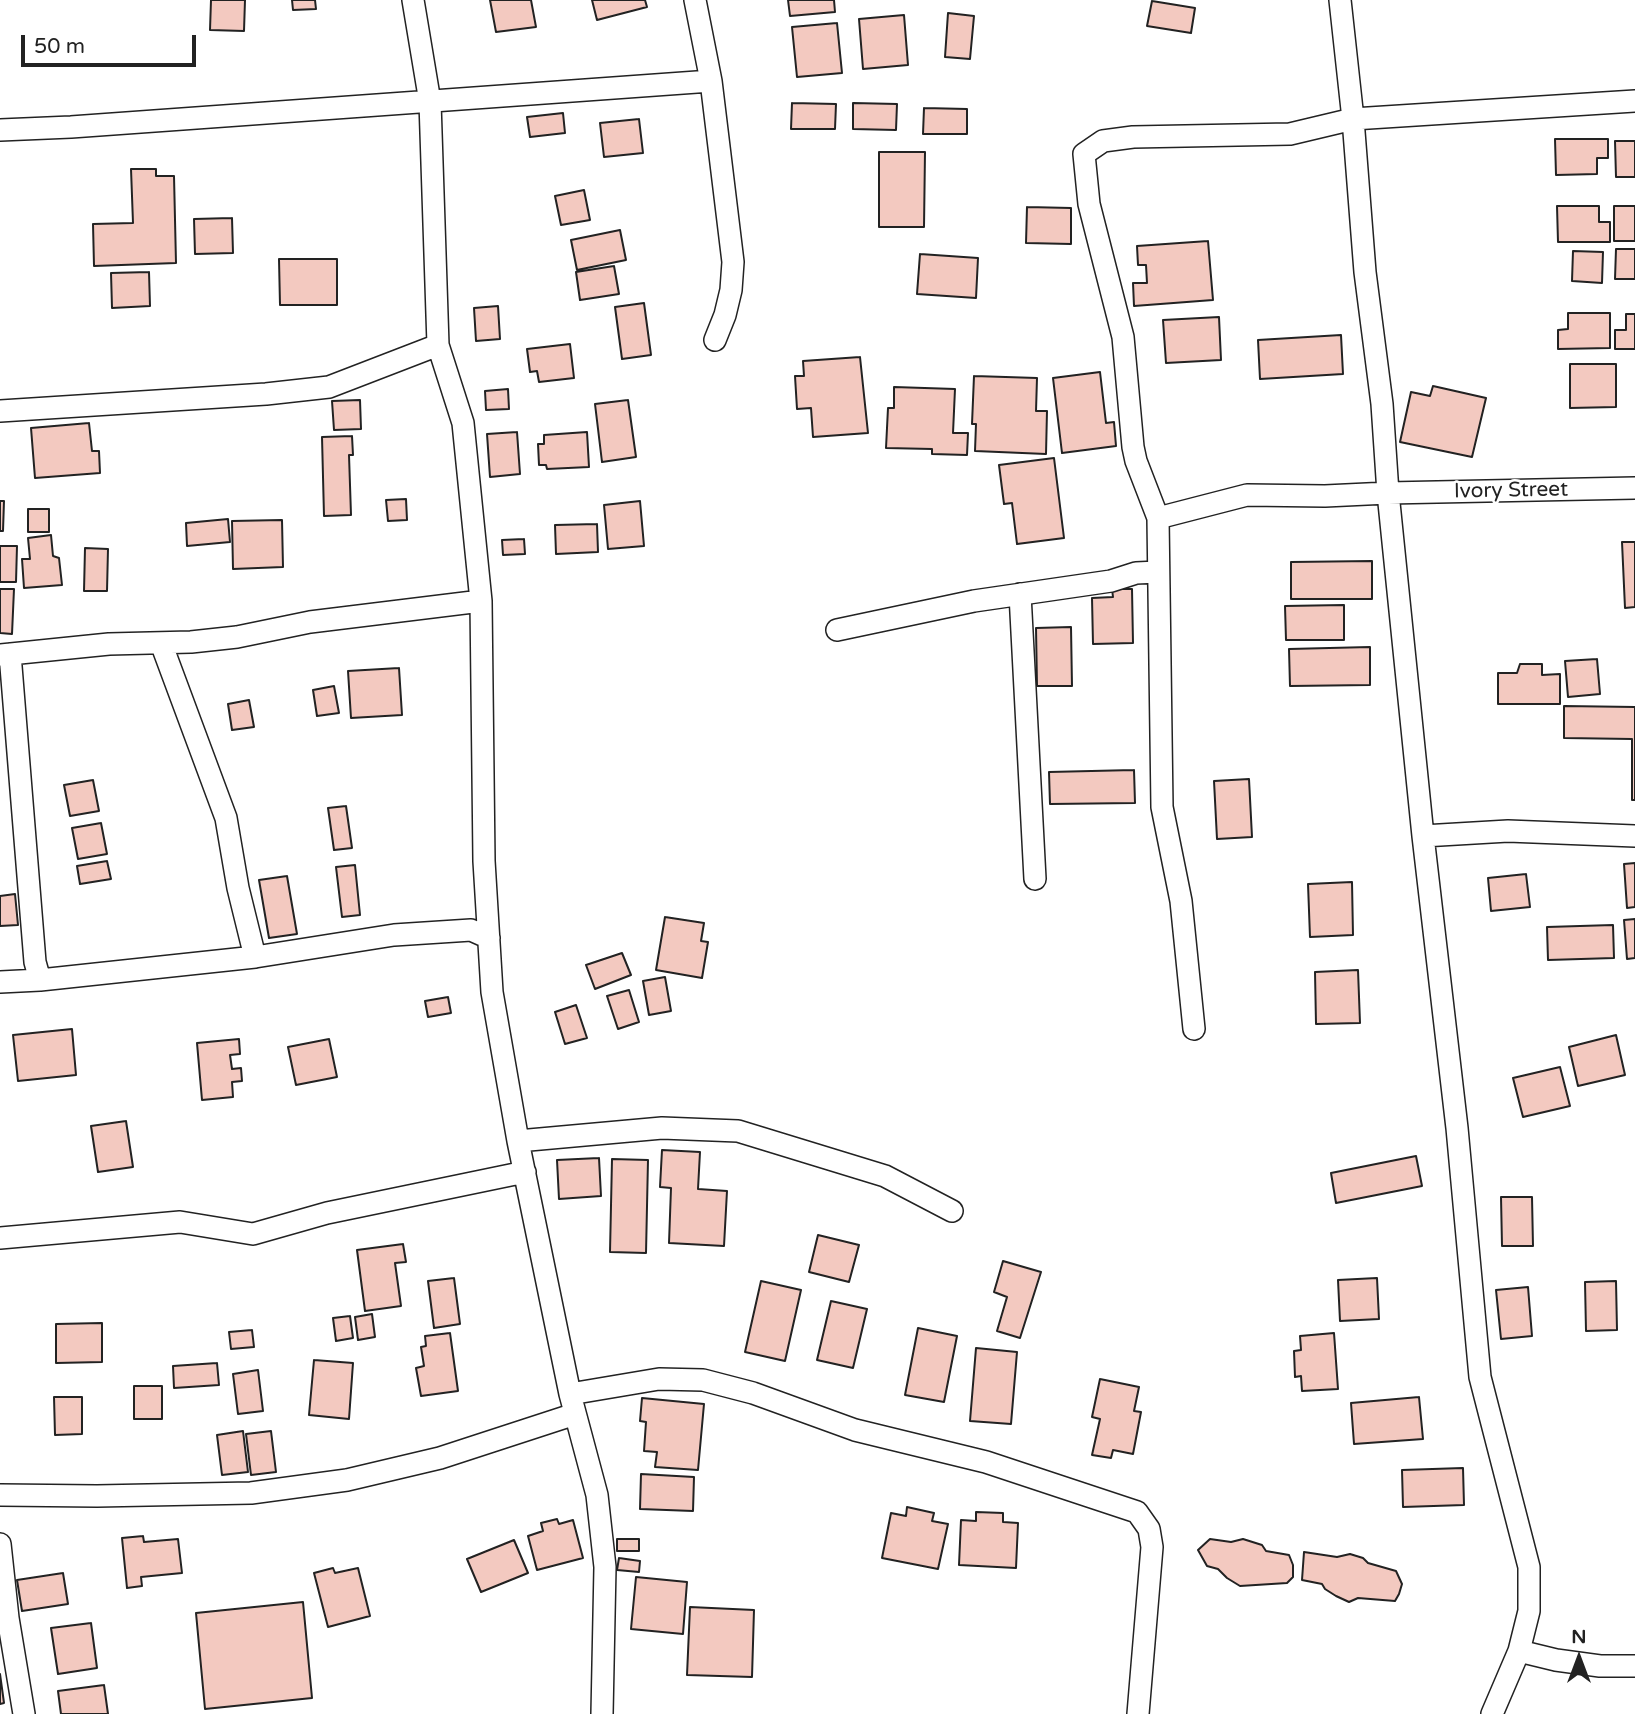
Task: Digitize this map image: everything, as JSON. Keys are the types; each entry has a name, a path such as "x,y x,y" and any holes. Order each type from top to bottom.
{"street":[{"path":"412,0 429,102 438,345 463,423 481,601 484,861 492,992 572,1404 597,1495 605,1567 602,1714"},
{"path":"695,0 711,81 733,262 731,290 715,340"},
{"path":"1339,0 1353,119 1357,190 1382,404 1388,493 1423,836 1457,1128 1480,1377 1528,1567 1529,1611 1519,1651 1493,1714"},
{"path":"0,130 711,81"},
{"path":"1194,1029 1181,901 1162,807 1158,518 1136,461 1129,424 1122,337 1089,204 1084,154 1103,141 1133,137 1290,134 1353,119 1635,101"},
{"path":"0,411 266,394 329,387 438,345"},
{"name":"Ivory Street","path":"1158,518 1247,495 1325,496 1635,488"},
{"path":"837,630 974,601 1111,581 1136,573 1158,572"},
{"path":"1020,594 1035,879"},
{"path":"40,980 5,654 109,644 237,637 310,622 481,601"},
{"path":"161,643 226,818 238,888 255,957"},
{"path":"1423,836 1508,831 1635,836"},
{"path":"0,982 255,957 394,935 471,930 489,938"},
{"path":"519,1141 662,1128 738,1131 885,1176 952,1211"},
{"path":"0,1238 180,1222 253,1234 327,1213 525,1172"},
{"path":"0,1495 251,1493 347,1480 440,1458 572,1404 659,1378 703,1380 753,1393 855,1430 986,1462 1137,1512 1149,1530 1152,1547 1138,1714"},
{"path":"0,1544 8,1618 24,1714"},
{"path":"1519,1651 1556,1660 1601,1666 1635,1666"}],"building":[{"path":"211,0 245,0 244,31 210,30"},
{"path":"292,0 315,0 316,9 293,10"},
{"path":"490,0 531,0 536,27 496,32"},
{"path":"592,0 645,0 647,7 597,20"},
{"path":"788,0 834,0 835,12 790,16"},
{"path":"1152,1 1195,8 1191,33 1147,26"},
{"path":"948,13 974,16 970,59 945,57"},
{"path":"904,15 908,65 863,69 859,19"},
{"path":"837,23 842,73 797,77 792,27"},
{"path":"792,103 836,104 835,129 791,129"},
{"path":"853,103 897,104 896,130 853,129"},
{"path":"924,108 967,109 967,134 923,134"},
{"path":"563,113 565,133 530,137 527,117"},
{"path":"639,119 643,153 604,157 600,123"},
{"path":"1555,139 1608,139 1608,158 1597,158 1597,174 1556,175"},
{"path":"1615,141 1635,141 1635,177 1616,177"},
{"path":"879,152 925,152 924,227 879,227"},
{"path":"131,169 156,169 156,176 174,176 176,263 94,266 93,224 133,223"},
{"path":"584,190 590,220 561,225 555,196"},
{"path":"1557,206 1599,206 1599,222 1610,222 1610,242 1558,242"},
{"path":"1614,206 1635,206 1635,241 1614,241"},
{"path":"1027,207 1071,208 1071,244 1026,243"},
{"path":"232,218 233,253 195,254 194,219"},
{"path":"620,230 626,260 577,270 571,240"},
{"path":"1208,241 1213,300 1134,306 1133,283 1147,283 1146,265 1138,265 1137,246"},
{"path":"1616,249 1635,249 1635,279 1615,279"},
{"path":"1573,251 1603,252 1602,283 1572,281"},
{"path":"920,254 978,258 976,298 917,294"},
{"path":"279,259 337,259 337,305 280,305"},
{"path":"614,266 619,294 580,300 576,272"},
{"path":"149,272 150,306 112,308 111,273"},
{"path":"644,303 651,355 622,359 615,307"},
{"path":"498,306 500,339 476,341 474,308"},
{"path":"1568,313 1610,313 1610,348 1558,349 1558,330 1568,329"},
{"path":"1626,314 1635,314 1635,349 1615,349 1615,330 1626,330"},
{"path":"1219,317 1221,360 1166,363 1163,320"},
{"path":"1341,335 1343,374 1260,379 1258,340"},
{"path":"570,344 574,378 539,382 537,371 530,372 527,349"},
{"path":"860,357 868,433 813,437 811,408 797,409 795,376 804,376 803,361"},
{"path":"1570,364 1616,364 1616,407 1570,408"},
{"path":"1100,372 1106,423 1114,422 1116,446 1062,453 1053,378"},
{"path":"974,376 1037,378 1036,411 1047,411 1046,454 975,451 976,424 972,424"},
{"path":"1433,386 1486,398 1472,457 1400,442 1411,392 1430,396"},
{"path":"894,387 955,389 953,433 968,433 967,455 932,454 932,449 886,448 888,408 894,408"},
{"path":"508,389 509,409 486,410 485,391"},
{"path":"360,400 361,429 334,430 332,401"},
{"path":"628,400 636,457 602,462 595,404"},
{"path":"89,423 92,451 99,451 100,473 35,478 31,428"},
{"path":"517,432 520,474 490,477 487,434"},
{"path":"587,432 589,467 547,469 546,465 539,465 538,444 544,444 544,435"},
{"path":"352,436 353,455 349,455 351,515 324,516 322,437"},
{"path":"1054,458 1064,538 1017,544 1012,503 1004,504 999,465"},
{"path":"406,499 407,520 388,521 386,500"},
{"path":"0,501 4,501 3,531 0,531"},
{"path":"640,501 644,546 608,549 604,505"},
{"path":"28,509 49,509 49,532 28,532"},
{"path":"228,519 230,542 187,546 186,523"},
{"path":"282,520 283,567 233,569 232,521"},
{"path":"597,524 598,552 556,554 555,525"},
{"path":"51,535 53,556 59,558 62,585 24,588 22,559 30,559 28,538"},
{"path":"524,539 525,554 503,555 502,540"},
{"path":"1622,542 1635,542 1635,607 1625,608"},
{"path":"0,546 17,546 16,582 0,582"},
{"path":"85,548 108,549 107,591 84,591"},
{"path":"1372,561 1372,599 1291,599 1291,562"},
{"path":"0,589 14,589 12,634 0,633"},
{"path":"1112,589 1132,589 1133,643 1093,644 1092,598 1113,597"},
{"path":"1344,605 1344,640 1286,640 1285,606"},
{"path":"1071,627 1072,686 1037,686 1036,628"},
{"path":"1370,647 1370,685 1290,686 1289,649"},
{"path":"1597,659 1600,694 1568,697 1565,661"},
{"path":"1520,664 1542,664 1542,675 1560,674 1560,704 1498,704 1498,673 1517,673"},
{"path":"399,668 402,715 351,718 348,671"},
{"path":"334,686 339,713 317,716 313,690"},
{"path":"249,700 254,727 232,730 228,704"},
{"path":"1564,706 1635,707 1635,800 1632,800 1632,739 1564,738"},
{"path":"1134,770 1135,803 1050,804 1049,772"},
{"path":"1249,779 1252,837 1217,839 1214,781"},
{"path":"93,780 99,811 70,816 64,785"},
{"path":"346,806 352,848 334,850 328,808"},
{"path":"101,823 107,854 78,859 72,828"},
{"path":"107,861 111,879 80,884 77,866"},
{"path":"1635,863 1635,907 1627,908 1624,864"},
{"path":"355,865 360,915 342,917 336,867"},
{"path":"1526,874 1530,907 1491,911 1488,878"},
{"path":"287,876 297,934 269,938 259,880"},
{"path":"1352,882 1353,935 1310,937 1308,884"},
{"path":"15,894 18,925 0,926 0,896"},
{"path":"665,917 704,923 701,941 708,942 702,978 656,970"},
{"path":"1635,919 1635,958 1627,959 1624,920"},
{"path":"1613,925 1614,958 1548,960 1547,927"},
{"path":"622,953 631,975 595,989 586,965"},
{"path":"1358,970 1360,1023 1316,1024 1315,972"},
{"path":"665,977 671,1011 649,1015 643,981"},
{"path":"629,990 639,1022 618,1029 607,996"},
{"path":"448,997 451,1013 428,1017 425,1001"},
{"path":"576,1005 587,1038 565,1044 555,1012"},
{"path":"72,1029 76,1075 18,1081 13,1035"},
{"path":"1616,1035 1625,1075 1578,1086 1569,1047"},
{"path":"239,1039 240,1054 230,1055 232,1069 241,1068 242,1081 232,1082 233,1097 202,1100 197,1043"},
{"path":"329,1039 337,1077 296,1085 288,1047"},
{"path":"1560,1067 1570,1106 1523,1117 1513,1078"},
{"path":"126,1121 133,1167 98,1172 91,1126"},
{"path":"662,1150 700,1152 698,1189 727,1191 724,1246 669,1243 671,1188 660,1187"},
{"path":"1416,1156 1422,1186 1336,1203 1331,1173"},
{"path":"599,1158 601,1196 559,1199 557,1160"},
{"path":"612,1159 648,1160 646,1253 610,1252"},
{"path":"1501,1197 1532,1197 1533,1246 1502,1246"},
{"path":"818,1235 859,1245 849,1282 809,1272"},
{"path":"403,1244 406,1262 395,1263 401,1306 365,1311 357,1250"},
{"path":"1003,1261 1041,1272 1020,1338 997,1331 1007,1297 994,1292"},
{"path":"454,1278 460,1324 434,1328 428,1281"},
{"path":"1377,1278 1379,1319 1340,1321 1338,1280"},
{"path":"761,1281 801,1290 785,1361 745,1352"},
{"path":"1616,1281 1617,1330 1586,1331 1585,1282"},
{"path":"1528,1287 1532,1336 1501,1339 1496,1290"},
{"path":"831,1301 867,1309 853,1368 817,1360"},
{"path":"372,1314 375,1337 358,1340 355,1317"},
{"path":"350,1316 353,1338 336,1341 333,1318"},
{"path":"102,1323 102,1362 56,1363 56,1324"},
{"path":"918,1328 957,1336 944,1402 905,1395"},
{"path":"252,1330 254,1347 231,1349 229,1332"},
{"path":"450,1333 458,1391 421,1396 416,1368 424,1366 421,1347 426,1346 425,1336"},
{"path":"1334,1333 1338,1389 1302,1391 1301,1376 1295,1377 1294,1351 1301,1350 1300,1336"},
{"path":"976,1348 1017,1352 1011,1424 970,1421"},
{"path":"314,1360 353,1363 349,1419 309,1415"},
{"path":"217,1363 219,1385 174,1388 173,1366"},
{"path":"258,1370 263,1411 238,1414 233,1374"},
{"path":"1100,1379 1139,1387 1134,1411 1141,1412 1133,1454 1113,1450 1111,1458 1092,1455 1100,1419 1092,1417"},
{"path":"134,1386 162,1386 162,1419 134,1419"},
{"path":"54,1397 82,1397 82,1434 55,1435"},
{"path":"1419,1397 1423,1439 1354,1444 1351,1403"},
{"path":"642,1398 704,1404 698,1470 655,1467 657,1452 644,1451 646,1422 640,1421"},
{"path":"243,1431 248,1472 222,1475 217,1435"},
{"path":"271,1431 276,1472 251,1475 246,1434"},
{"path":"1463,1468 1464,1505 1403,1507 1402,1470"},
{"path":"641,1474 694,1477 693,1511 640,1509"},
{"path":"907,1507 934,1513 932,1521 948,1524 938,1569 882,1558 891,1513 906,1516"},
{"path":"976,1512 1003,1513 1003,1522 1018,1523 1016,1568 959,1565 961,1520 976,1521"},
{"path":"557,1519 559,1524 573,1520 583,1558 537,1570 528,1536 543,1531 541,1523"},
{"path":"143,1536 144,1542 178,1539 182,1573 141,1577 142,1586 127,1588 122,1538"},
{"path":"617,1539 639,1539 639,1551 617,1551"},
{"path":"1210,1539 1231,1542 1243,1539 1262,1545 1266,1551 1289,1555 1293,1565 1293,1577 1287,1583 1240,1586 1218,1569 1207,1566 1198,1550"},
{"path":"514,1540 528,1573 481,1592 467,1559"},
{"path":"1304,1552 1337,1557 1350,1554 1363,1558 1368,1563 1396,1571 1402,1584 1399,1594 1395,1601 1358,1598 1349,1602 1325,1589 1322,1584 1302,1580"},
{"path":"619,1558 640,1561 639,1572 617,1570"},
{"path":"333,1568 335,1573 358,1568 370,1616 328,1627 314,1573"},
{"path":"63,1573 68,1604 22,1611 17,1580"},
{"path":"636,1577 687,1582 683,1634 631,1629"},
{"path":"303,1602 312,1698 205,1709 196,1613"},
{"path":"690,1607 754,1610 752,1677 687,1675"},
{"path":"91,1623 97,1668 58,1674 51,1628"},
{"path":"0,1674 4,1703 0,1704"},
{"path":"104,1685 108,1714 61,1714 58,1691"}]}
